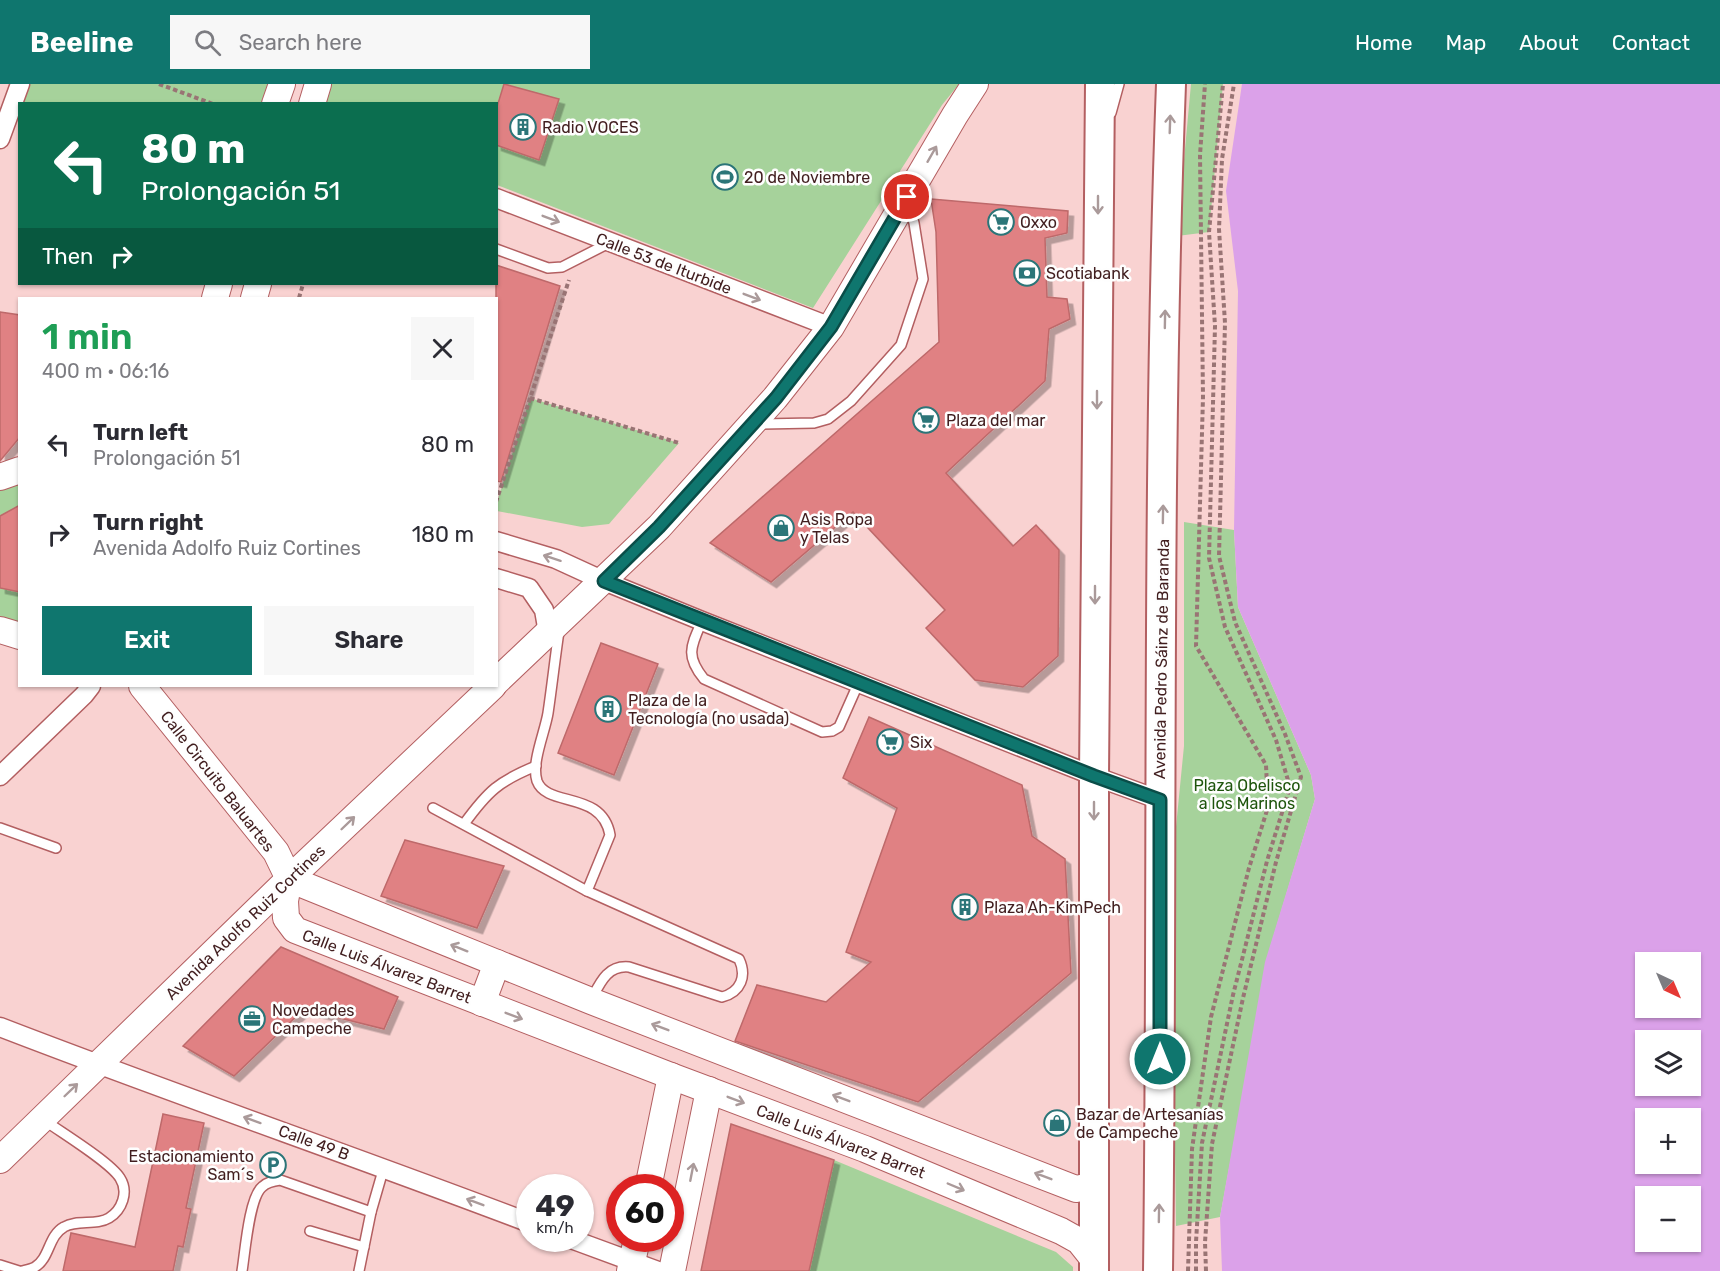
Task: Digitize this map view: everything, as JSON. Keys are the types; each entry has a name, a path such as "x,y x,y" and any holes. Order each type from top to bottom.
{"main road":[{"path":"276,102 282,84"},
{"path":"313,102 318,84"},
{"path":"498,680 659,527 754,424 831,327 975,84"},
{"path":"1094,1266 1094,776 1100,84"},
{"name":"Avenida Pedro Sáinz de Baranda","path":"1158,1271 1166,230 1171,84"},
{"path":"0,477 18,471"},
{"path":"0,630 18,635"},
{"name":"Calle Circuito Baluartes","path":"143,687 276,852 289,879"},
{"name":"Avenida Adolfo Ruiz Cortines","path":"0,1160 289,879 492,687"},
{"path":"289,879 591,1001 1076,1189 1086,1187 1095,1179"},
{"name":"Calle Luis Álvarez Barret","path":"289,879 285,918 295,930 866,1149 1061,1231 1079,1241 1094,1266"},
{"path":"482,1003 497,963"},
{"path":"547,1028 561,989"},
{"path":"651,1174 672,1076"},
{"path":"672,1271 709,1090"},
{"path":"866,1149 879,1113"}],"street":[{"path":"0,140 20,84"},
{"name":"Calle 53 de Iturbide","path":"498,199 831,327"},
{"path":"498,542 556,559 702,621 1160,800"},
{"path":"498,579 529,588 554,628"},
{"path":"0,777 90,687"},
{"name":"Calle 49 B","path":"0,1027 97,1065 384,1167 516,1218"},
{"path":"594,1246 633,1257 658,1271"}],"lane":[{"path":"1099,156 1119,84"},
{"path":"754,424 814,423 828,419 851,401 901,345 923,279 914,223 907,197"},
{"path":"498,250 548,268 571,263 611,242"},
{"path":"702,621 693,641 690,655 694,667 704,679 822,732 832,731 839,727 859,682"},
{"path":"554,628 547,716 537,766 537,781 544,791 593,808 602,815 608,825 610,835 587,891"},
{"path":"464,824 492,790 510,777 537,766"},
{"path":"433,808 587,891 739,959 743,969 738,988 722,997 621,966 612,969 603,977 591,1001"},
{"path":"0,828 56,848"},
{"path":"0,1265 21,1271 35,1267 43,1260 55,1234 73,1223 107,1219 120,1208 124,1195 121,1179 108,1166 42,1118"},
{"path":"359,1271 371,1212 384,1167"},
{"path":"242,1271 254,1199 261,1187 270,1182 280,1180 371,1212"},
{"path":"310,1231 364,1247"}],"path":[{"path":"159,84 172,86 208,102"},
{"path":"1188,1271 1192,1149 1211,1017 1249,868 1268,807 1266,765 1196,646 1203,397 1200,155 1205,84"},
{"path":"1196,1271 1202,1143 1233,995 1267,861 1290,788 1276,740 1225,627 1209,558 1215,326 1209,232 1222,84"},
{"path":"1206,1271 1205,1242 1212,1144 1243,998 1276,862 1301,777 1285,734 1235,622 1219,556 1225,323 1219,229 1222,159 1234,84"},
{"path":"498,496 569,280"},
{"path":"530,398 679,443"}],"green space":[{"path":"29,84 268,84 263,102 23,102"},
{"name":"20 de Noviembre","path":"327,84 959,84 942,105 813,308 498,185 498,102 322,102"},
{"path":"1191,84 1223,84 1209,232 1177,236"},
{"path":"530,398 679,443 609,524 582,527 498,511 498,499"},
{"path":"18,470 18,636 0,630 0,477"},
{"name":"Plaza Obelisco a los Marinos","path":"1184,522 1234,530 1238,607 1311,775 1315,799 1270,948 1220,1217 1176,1226 1173,1000 1174,847 1184,746"},
{"path":"834,1160 1056,1252 1073,1267 1073,1271 809,1271"}],"shaded area":[{"path":"1242,84 1720,84 1720,1271 1222,1271 1220,1217 1265,962 1315,799 1311,775 1238,607 1234,530 1238,291 1226,191"}],"building":[{"name":"Radio VOCES","path":"504,84 559,99 539,160 498,146 498,104"},
{"name":"Plaza del mar","path":"931,199 1068,211 1067,233 1045,238 1047,297 1067,299 1070,319 1049,329 1045,381 946,473 1013,546 1036,525 1059,550 1058,656 1023,687 975,680 926,628 945,610 853,512 771,582 710,543 939,342 936,232"},
{"path":"498,266 560,286 501,482 498,481 498,297 496,297"},
{"path":"0,312 18,315 18,439 0,461"},
{"path":"18,506 18,592 0,588 0,516"},
{"name":"Plaza de la Tecnología (no usada)","path":"601,643 658,664 614,775 558,753"},
{"name":"Plaza Ah-KimPech","path":"869,717 1022,785 1032,836 1065,859 1071,973 918,1102 735,1041 757,985 826,1002 871,962 846,952 897,808 843,778"},
{"path":"405,840 504,866 477,928 381,896"},
{"name":"Novedades Campeche","path":"281,947 398,997 384,1029 304,1009 234,1076 183,1046"},
{"path":"163,1114 204,1123 186,1208 191,1209 183,1247 178,1246 173,1271 63,1271 71,1233 135,1247"},
{"path":"731,1124 834,1160 809,1271 701,1271"}],"place":[{"name":"Radio VOCES","path":"523,127"},
{"name":"20 de Noviembre","path":"725,177"},
{"name":"Oxxo","path":"1001,222"},
{"name":"Scotiabank","path":"1027,273"},
{"name":"Plaza del mar","path":"926,420"},
{"name":"Asis Ropa y Telas","path":"781,528"},
{"name":"Plaza de la Tecnología (no usada)","path":"608,709"},
{"name":"Six","path":"890,742"},
{"name":"Plaza Ah-KimPech","path":"965,907"},
{"name":"Novedades Campeche","path":"252,1019"},
{"name":"Bazar de Artesanías de Campeche","path":"1057,1123"},
{"name":"Estacionamiento Sam´s","path":"273,1165"}],"route":[{"path":"907,197 831,327 776,398 659,527 604,581 1094,776 1160,800 1160,1059"}]}
